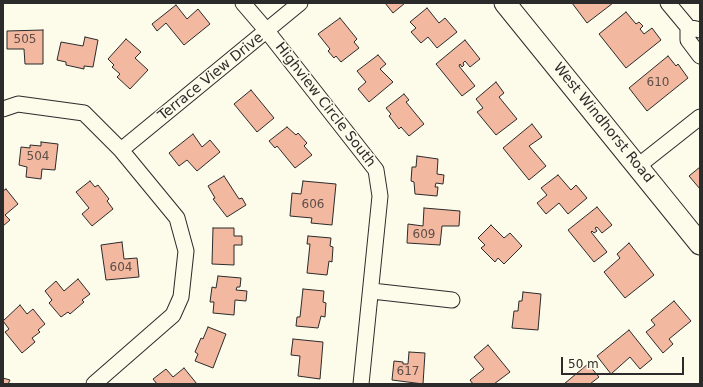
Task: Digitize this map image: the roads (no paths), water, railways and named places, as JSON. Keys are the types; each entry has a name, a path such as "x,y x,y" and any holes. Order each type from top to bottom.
{"street":[{"name":"Highview Circle South","path":"243,3 267,31 376,170 380,196 372,291 361,384"},
{"name":"Terrace View Drive","path":"121,150 300,3"},
{"name":"West Windhorst Road","path":"505,3 700,244"},
{"path":"668,3 694,28 688,40 700,56"},
{"path":"3,109 18,104 84,113 121,150 177,218 186,251 181,296 173,315 104,381"},
{"path":"638,166 700,117"},
{"path":"372,291 452,300"}]}
